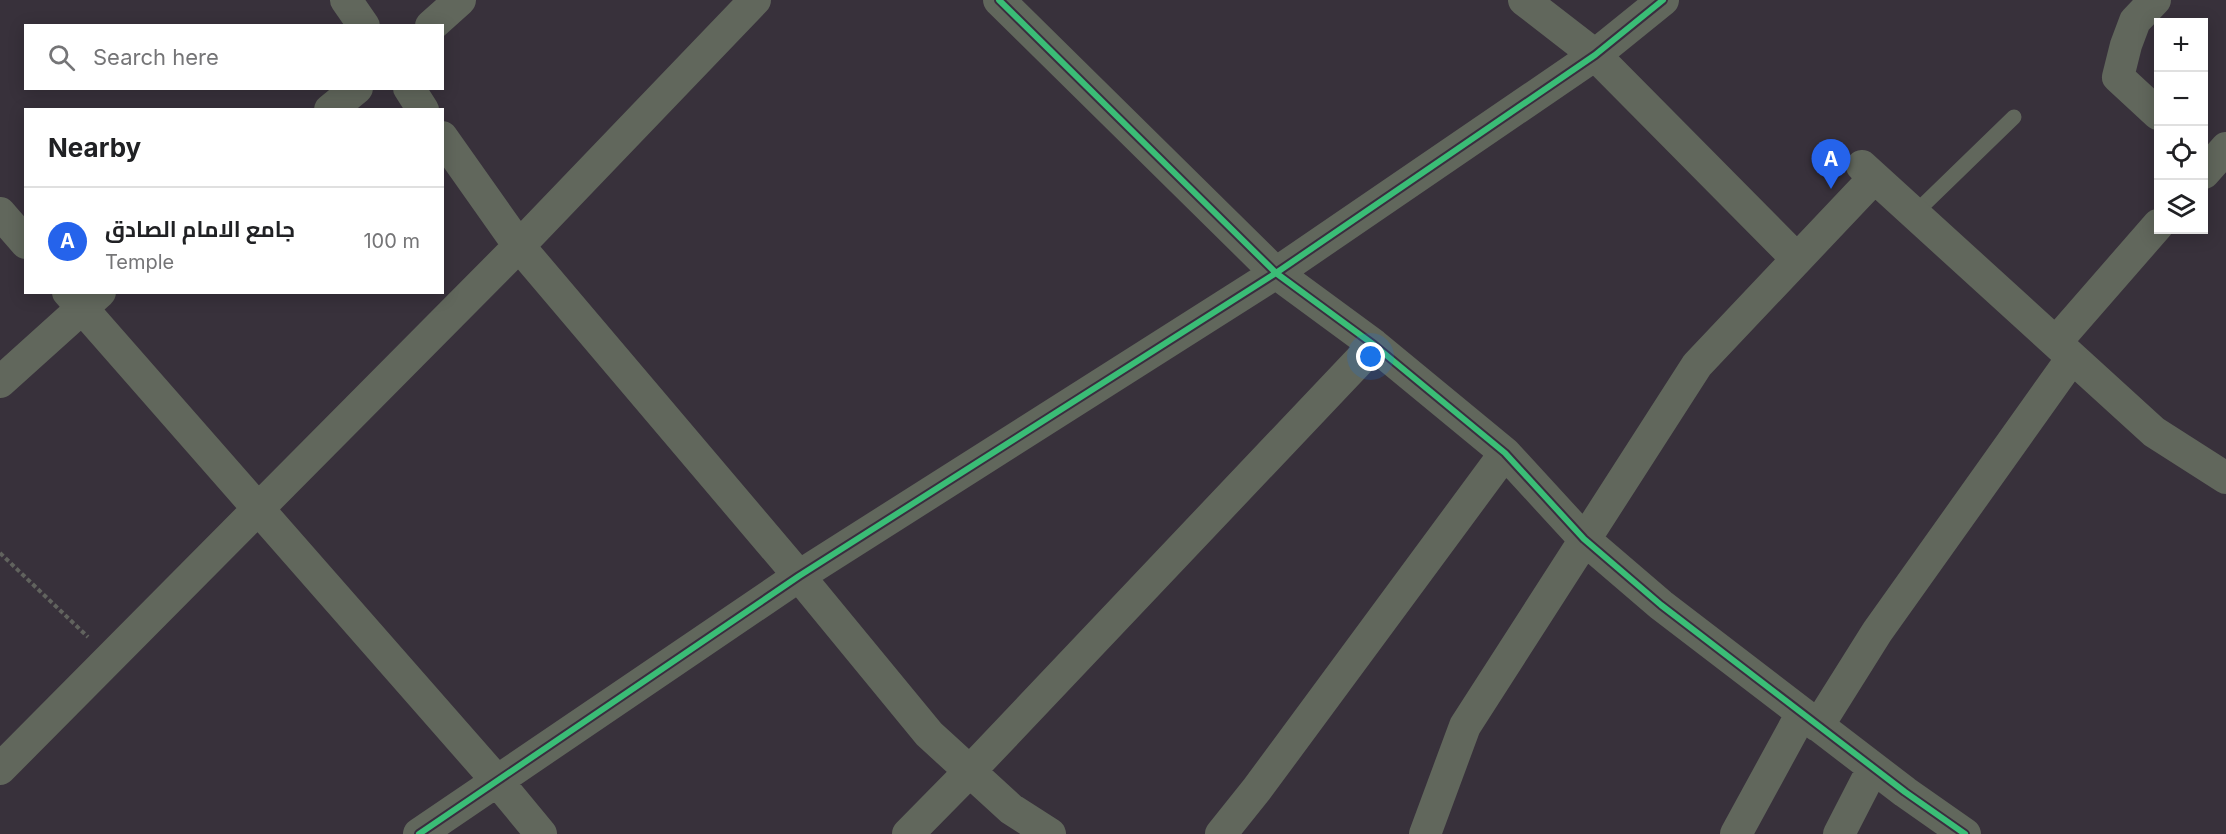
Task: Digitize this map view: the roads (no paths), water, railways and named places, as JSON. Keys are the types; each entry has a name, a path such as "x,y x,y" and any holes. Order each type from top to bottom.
{"street":[{"path":"346,0 363,24"},
{"path":"433,24 460,0"},
{"path":"0,769 519,246 755,0"},
{"path":"999,0 1276,273 1374,345 1505,453 1584,539 1661,605 1873,768 1965,834"},
{"path":"1524,0 1595,55 1797,259"},
{"path":"420,834 798,576 1276,273 1595,55 1663,0"},
{"path":"2154,0 2135,21 2118,77 2154,110"},
{"path":"332,108 355,90"},
{"path":"410,90 422,108"},
{"path":"444,140 519,246 929,734 1011,808 1050,834"},
{"path":"1425,834 1465,726 1697,365 1797,259 1868,172 2154,432 2226,478"},
{"path":"0,213 24,241"},
{"path":"1736,834 1810,719 1877,632 2064,350 2154,230"},
{"path":"0,382 83,298 258,509 541,834"},
{"path":"908,834 1374,345"},
{"path":"1221,834 1257,789 1505,453"},
{"path":"1839,834 1873,768"}],"lane":[{"path":"1914,214 2014,117"}],"place":[{"name":"جامع الامام الصادق","path":"1831,189"}]}
